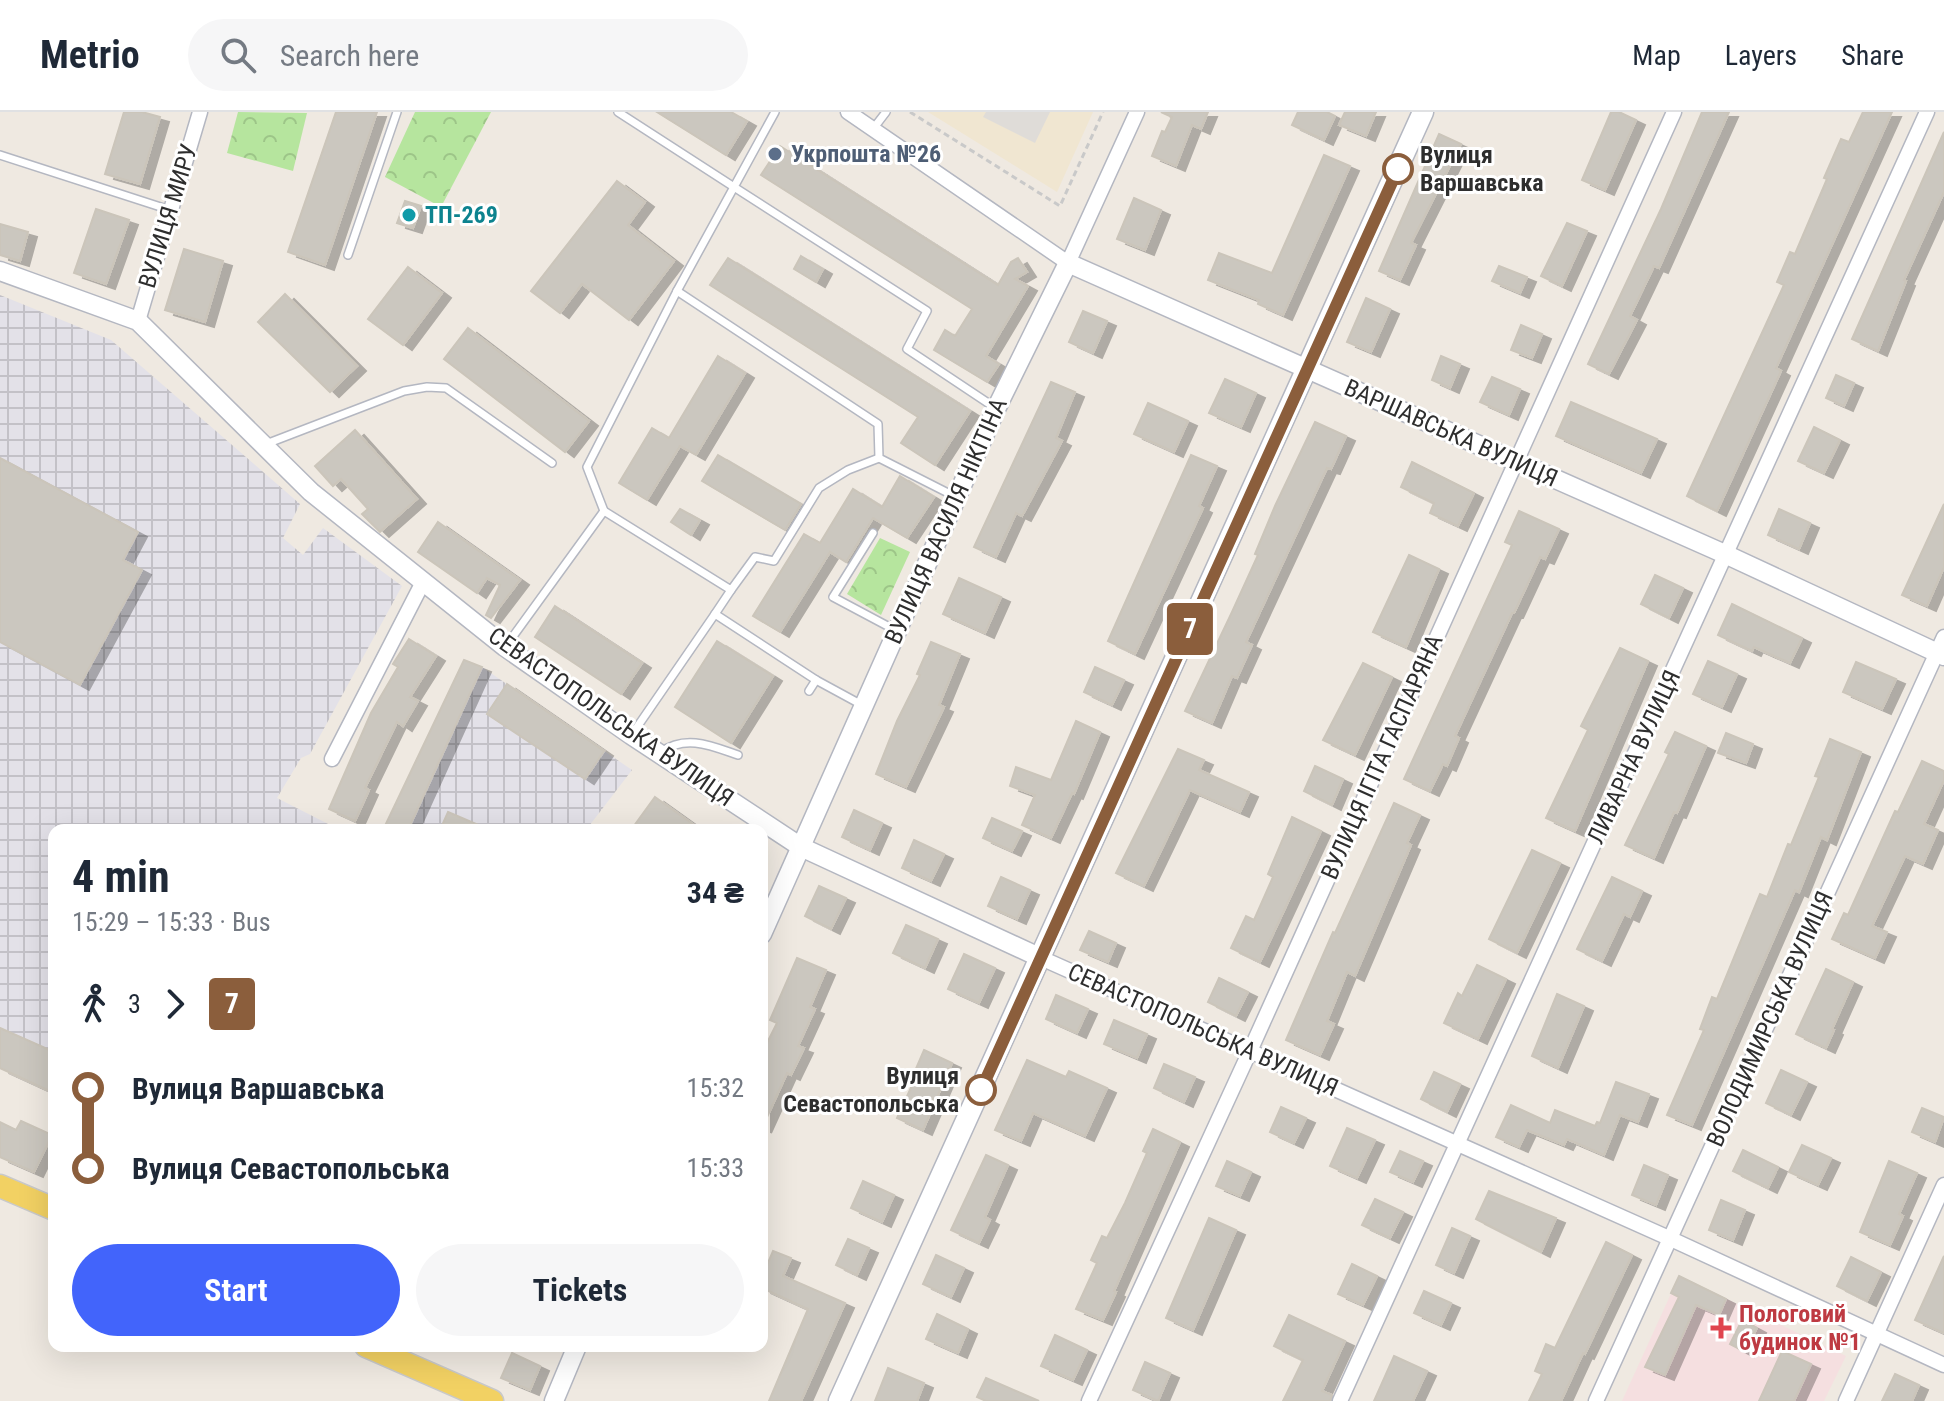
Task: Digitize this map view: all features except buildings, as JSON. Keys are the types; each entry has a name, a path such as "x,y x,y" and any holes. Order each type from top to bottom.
{"main road":[{"path":"839,1401 1423,112"},
{"path":"0,1186 48,1206"},
{"path":"380,1352 492,1401"}],"street":[{"name":"ВУЛИЦЯ МИРУ","path":"138,321 200,112"},
{"name":"ВАРШАВСЬКА ВУЛИЦЯ","path":"848,112 1068,263 1942,649"},
{"name":"ВУЛИЦЯ ВАСИЛЯ НІКІТІНА","path":"768,921 996,409 1068,263 1137,112"},
{"name":"ВУЛИЦЯ ІГІТА ГАСПАРЯНА","path":"1089,1401 1674,112"},
{"name":"ЛИВАРНА ВУЛИЦЯ","path":"1340,1401 1927,112"},
{"name":"СЕВАСТОПОЛЬСЬКА ВУЛИЦЯ","path":"0,271 138,321 311,492 423,582 505,647 766,824"},
{"path":"332,759 423,582"},
{"name":"ВОЛОДИМИРСЬКА ВУЛИЦЯ","path":"1596,1401 1942,649"},
{"name":"СЕВАСТОПОЛЬСЬКА ВУЛИЦЯ","path":"768,825 801,847 1041,958 1671,1239 1944,1365"},
{"path":"1846,1401 1944,1185"},
{"path":"554,1401 574,1352"}],"lane":[{"path":"348,255 397,112"},
{"path":"618,112 927,311 907,349 996,409"},
{"path":"731,590 604,511 587,467 677,291 775,112"},
{"path":"873,129 886,112"},
{"path":"0,155 170,210"},
{"path":"677,291 878,424 879,458"},
{"path":"264,445 404,391 446,388 552,463"},
{"path":"631,735 755,557 774,561 819,488 848,470 879,458 956,497"},
{"path":"505,647 604,511"},
{"path":"873,533 833,597 897,631"},
{"path":"715,614 816,680 864,706"},
{"path":"809,691 816,680"},
{"path":"660,753 673,743 703,743 738,755"}],"path":[{"path":"910,112 1060,206 1103,112"}],"shaded area":[{"path":"928,112 1093,112 1057,192"},
{"path":"986,112 1050,112 1035,143 983,117"},
{"path":"0,295 111,340 300,504 283,538 303,555 323,528 402,586 310,754 301,758 277,798 328,824 48,824 48,1090 0,1068"},
{"path":"464,660 482,667 632,770 591,824 386,824"},
{"name":"Пологовий будинок №1","path":"1679,1276 1846,1356 1824,1401 1622,1401"}],"green space":[{"path":"238,112 307,113 293,171 227,153"},
{"path":"415,112 491,112 441,207 385,177"},
{"path":"880,538 910,552 881,615 847,594"}],"bus line":[{"name":"7","path":"981,1090 1398,169"}],"place":[{"name":"Укрпошта №26","path":"775,154"},
{"name":"Вулиця Варшавська","path":"1398,169"},
{"name":"ТП-269","path":"409,215"},
{"name":"Вулиця Севастопольська","path":"981,1090"},
{"name":"Пологовий будинок №1","path":"1721,1328"}]}
